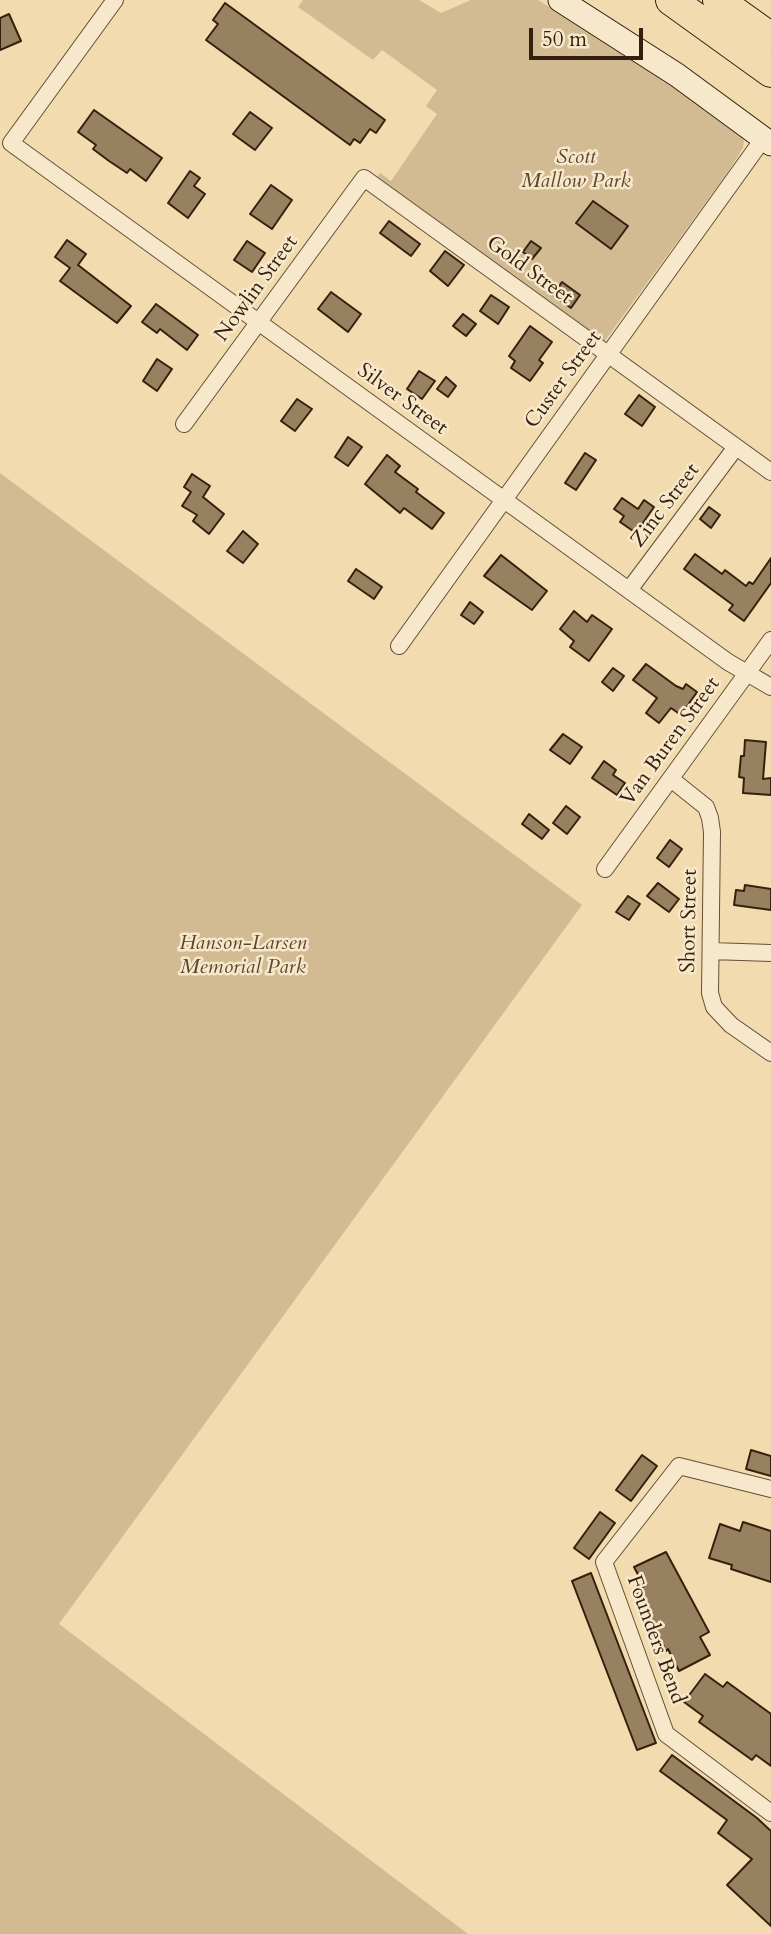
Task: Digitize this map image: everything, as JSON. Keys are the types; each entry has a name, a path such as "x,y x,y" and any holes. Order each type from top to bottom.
{"highway":[{"path":"671,0 771,72"},
{"path":"718,0 771,38"}],"main road":[{"path":"560,0 668,69 767,141"}],"street":[{"name":"Silver Street","path":"115,0 11,143 503,500 747,673 771,687"},
{"name":"Custer Street","path":"399,646 608,354 767,141"},
{"name":"Gold Street","path":"364,178 771,472"},
{"name":"Nowlin Street","path":"184,424 364,178"},
{"name":"Zinc Street","path":"629,590 736,447"},
{"name":"Van Buren Street","path":"605,869 771,640"},
{"name":"Short Street","path":"671,779 706,807 710,818 709,993 714,1007 731,1025 771,1053"},
{"path":"711,951 771,953"},
{"name":"Founders Bend","path":"771,1489 679,1466 604,1562 666,1734 771,1813"}],"green space":[{"name":"Scott Mallow Park","path":"303,0 419,0 441,13 471,0 538,0 654,73 741,135 743,148 604,342 376,179 380,173 391,181 437,114 426,106 437,90 382,50 373,60 298,7"},
{"name":"Hanson-Larsen Memorial Park","path":"0,473 582,905 59,1624 468,1934 0,1934"}],"building":[{"path":"225,3 385,120 376,133 370,129 360,143 354,139 350,145 206,40 218,24 213,20"},
{"path":"9,14 21,41 0,50 0,18"},
{"path":"94,110 162,158 146,181 130,169 127,173 109,161 93,149 96,145 78,132"},
{"path":"250,112 272,128 255,150 233,134"},
{"path":"190,171 200,178 194,186 205,194 188,218 168,203"},
{"path":"271,185 292,200 272,229 250,214"},
{"path":"593,201 628,226 611,249 576,223"},
{"path":"389,221 420,244 411,256 380,233"},
{"path":"67,240 86,254 78,265 131,306 117,323 60,281 70,268 55,257"},
{"path":"247,241 265,253 252,272 234,260"},
{"path":"531,241 541,248 532,259 523,252"},
{"path":"445,251 464,265 448,286 430,271"},
{"path":"562,282 580,295 571,308 553,295"},
{"path":"331,292 361,314 348,332 318,309"},
{"path":"491,295 509,307 498,324 480,311"},
{"path":"156,304 198,335 187,350 160,329 157,333 142,322"},
{"path":"463,314 476,324 466,336 453,326"},
{"path":"530,326 552,342 539,360 543,363 530,381 511,368 515,361 509,356"},
{"path":"157,359 172,369 157,391 143,381"},
{"path":"419,371 435,381 422,399 407,389"},
{"path":"446,377 456,386 448,397 437,389"},
{"path":"639,395 655,407 642,426 625,414"},
{"path":"297,399 312,409 295,431 281,421"},
{"path":"348,437 362,447 348,466 335,457"},
{"path":"585,453 596,460 576,490 565,483"},
{"path":"387,455 400,466 395,472 444,513 432,529 404,508 400,513 365,484"},
{"path":"192,474 210,486 203,497 224,514 209,534 193,521 197,515 182,506 191,492 184,487"},
{"path":"622,498 638,509 644,500 654,507 636,533 620,522 624,516 614,509"},
{"path":"709,507 720,515 711,528 700,519"},
{"path":"243,531 258,544 243,563 227,551"},
{"path":"695,554 722,574 725,570 746,586 749,582 753,584 771,558 771,583 744,621 729,610 733,605 684,569"},
{"path":"501,555 547,591 532,610 484,576"},
{"path":"356,569 382,587 374,599 348,581"},
{"path":"470,602 483,612 474,624 461,615"},
{"path":"574,611 587,622 592,615 612,629 589,661 570,647 574,641 560,629"},
{"path":"646,664 676,686 683,689 686,684 697,692 681,715 671,708 659,723 646,713 657,698 633,680"},
{"path":"613,668 624,676 613,691 602,682"},
{"path":"563,734 582,747 570,764 550,750"},
{"path":"745,740 766,742 763,779 771,778 771,795 743,793 744,778 739,777"},
{"path":"604,761 616,770 613,775 625,783 617,795 592,778"},
{"path":"566,806 580,817 567,834 553,823"},
{"path":"529,814 549,830 542,839 522,824"},
{"path":"670,840 682,849 669,867 657,858"},
{"path":"658,883 679,899 669,912 647,896"},
{"path":"745,885 771,889 771,910 734,905 736,890 744,891"},
{"path":"628,896 640,904 629,920 616,912"},
{"path":"751,1450 771,1456 771,1476 746,1469"},
{"path":"642,1455 657,1466 631,1501 616,1490"},
{"path":"600,1512 615,1523 589,1559 574,1548"},
{"path":"743,1522 771,1531 771,1582 731,1569 732,1565 709,1558 720,1524 740,1531"},
{"path":"666,1552 709,1632 700,1637 710,1655 679,1671 636,1591 644,1586 634,1567"},
{"path":"591,1573 656,1743 637,1750 572,1581"},
{"path":"705,1674 723,1687 727,1682 771,1714 771,1766 756,1755 752,1760 699,1722 703,1716 684,1702"},
{"path":"672,1755 771,1831 771,1926 727,1885 752,1859 718,1833 727,1820 660,1771"}]}
